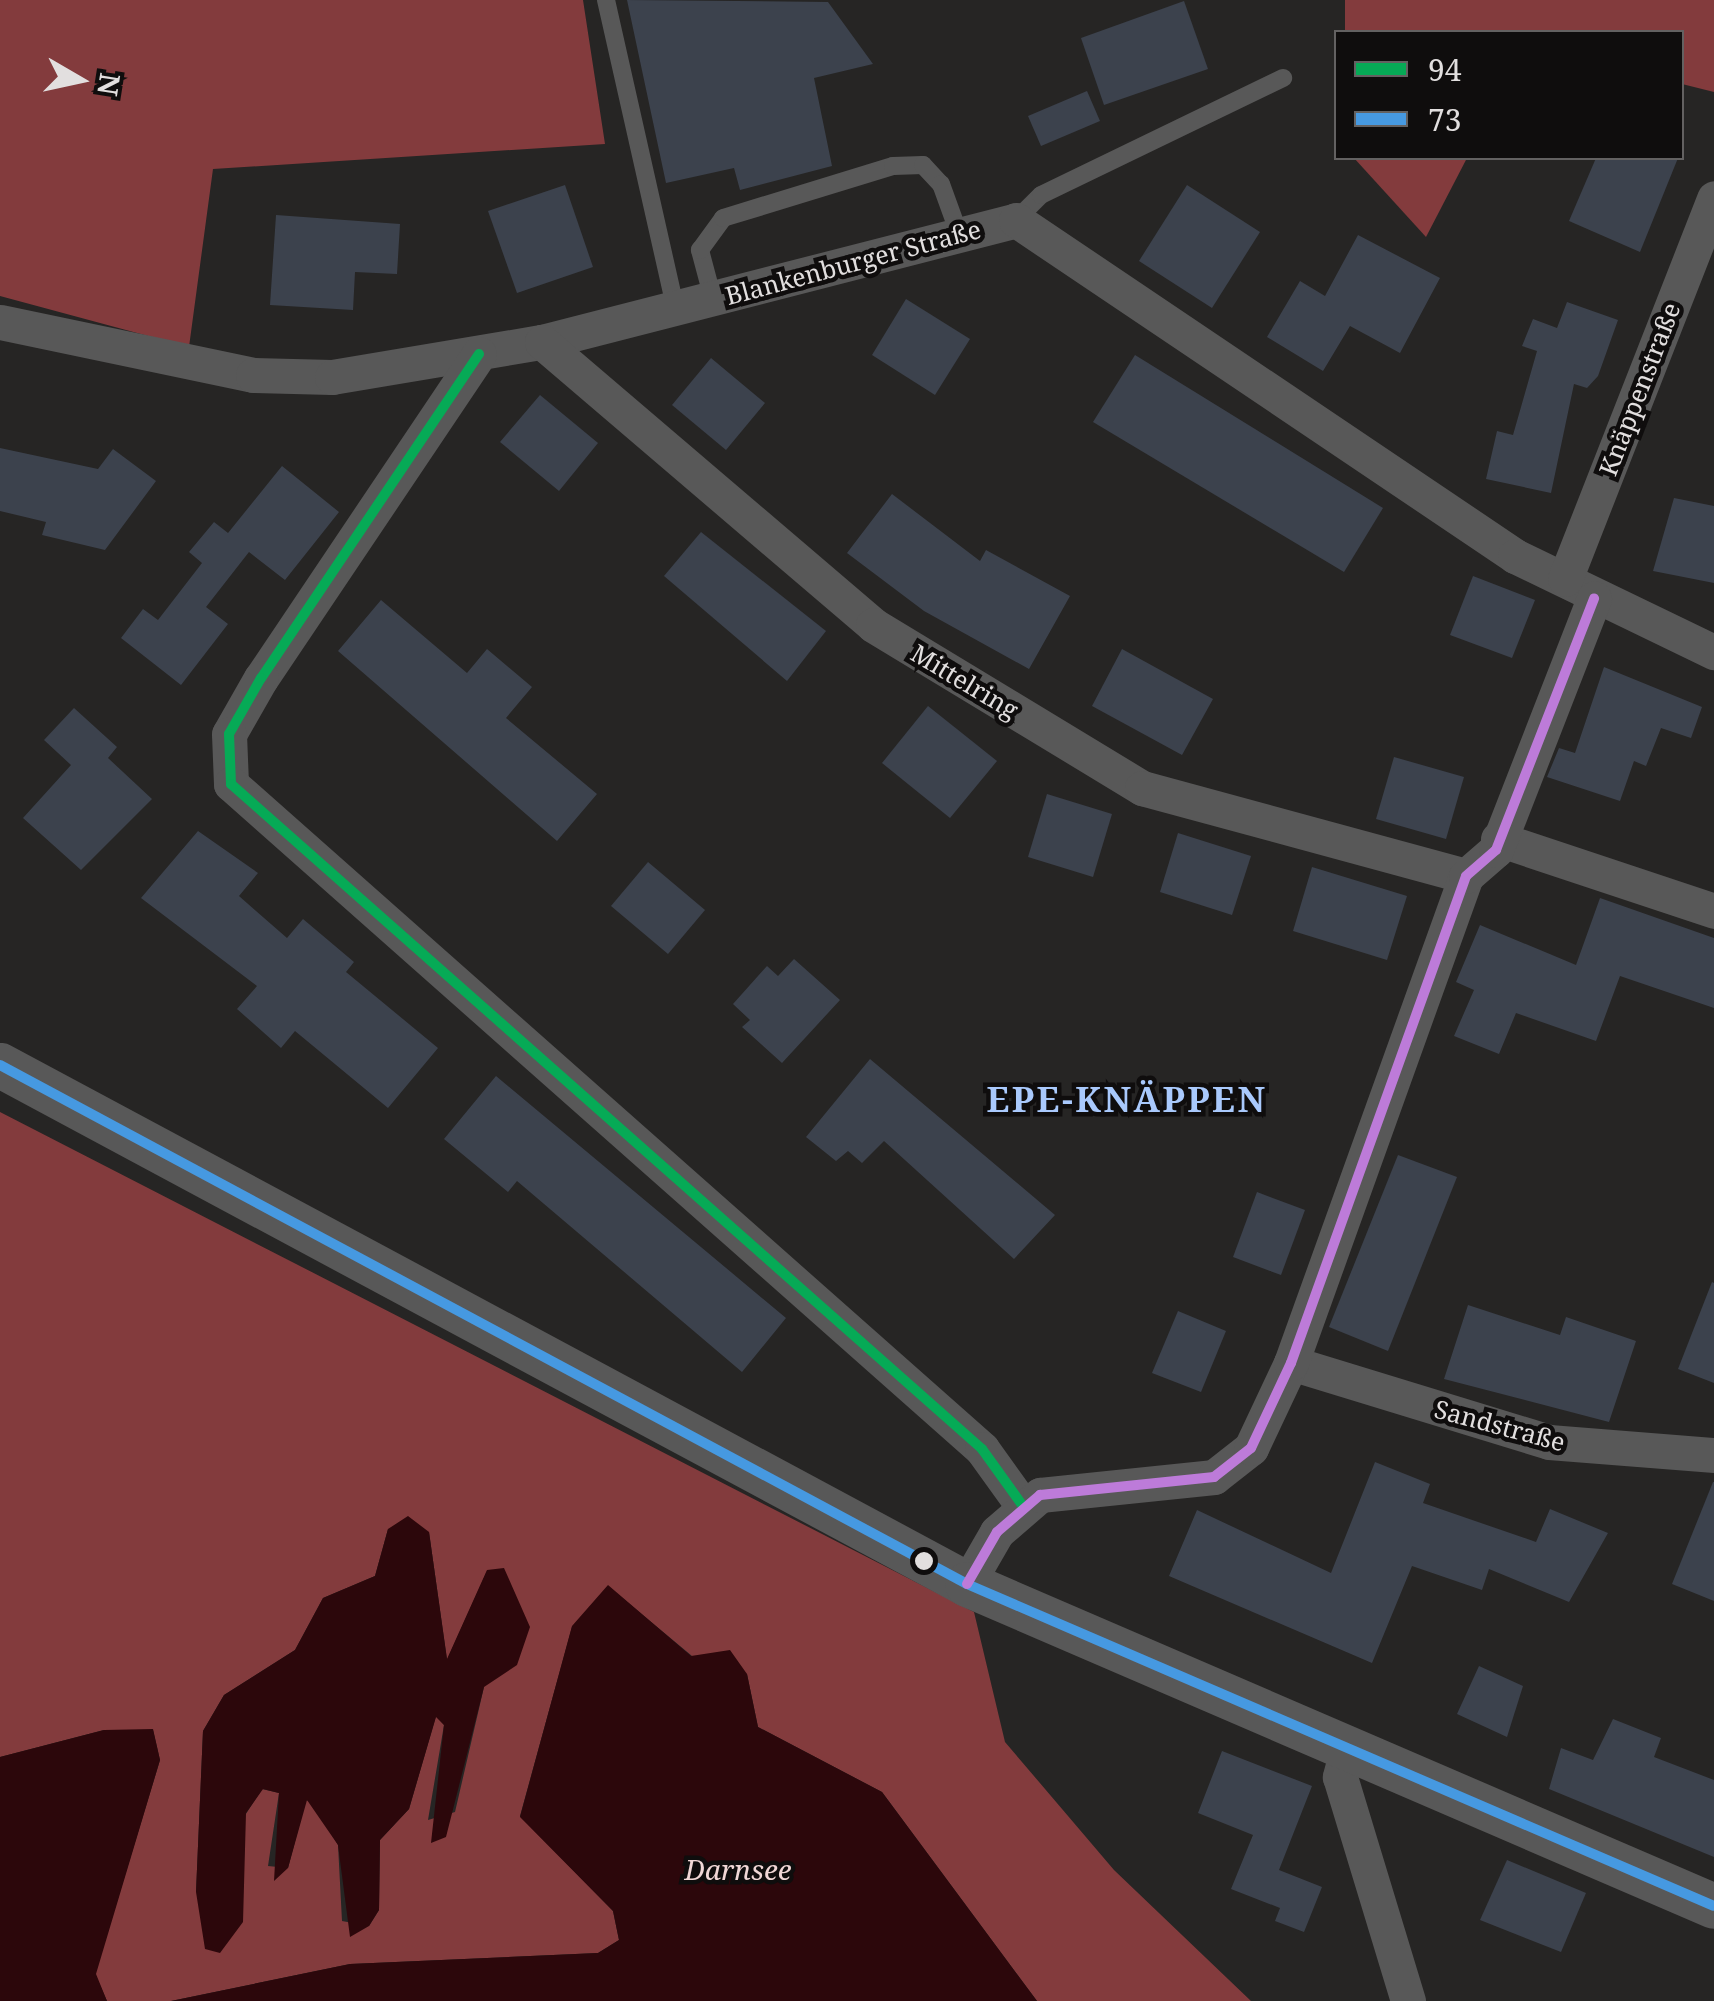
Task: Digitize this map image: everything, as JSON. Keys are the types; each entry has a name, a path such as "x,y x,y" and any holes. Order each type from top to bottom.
{"street":[{"name":"Knäppenstraße","path":"1023,1506 1040,1494 1214,1478 1251,1448 1292,1363 1466,876 1498,839 1579,589 1714,198"},
{"name":"Blankenburger Straße","path":"0,322 253,375 332,377 542,342 676,310 958,231 1016,220 1515,556 1714,652"},
{"name":"Mittelring","path":"542,342 874,625 1142,788 1466,876"},
{"path":"480,354 261,678 229,734 230,784 982,1449 1023,1506 967,1584"},
{"path":"1498,839 1714,911"},
{"path":"0,1065 967,1584 1714,1906"},
{"name":"Sandstraße","path":"1292,1363 1549,1442 1714,1455"},
{"path":"1347,1750 1340,1777 1408,2001"}],"lane":[{"path":"606,0 676,310"},
{"path":"1016,220 1041,195 1283,78"},
{"path":"713,299 700,250 723,218 893,166 923,165 942,184 958,231"}],"shaded area":[{"path":"0,0 583,0 605,144 213,169 189,347 0,296"},
{"path":"1345,0 1714,0 1714,92 1684,84 1684,30 1345,30"},
{"path":"1356,160 1466,160 1426,237"},
{"path":"0,1112 974,1612 1005,1742 1114,1870 1251,2001 1037,2001 882,1792 758,1727 747,1674 692,1656 608,1586 572,1627 520,1816 613,1911 619,1940 598,1953 350,1964 171,2001 107,2001 95,1974 160,1760 153,1730 104,1730 0,1757","holes":["388,1529 429,1532 447,1660 487,1571 484,1687 455,1812 428,1820 444,1725 436,1716 409,1809 380,1840 379,1910 369,1926 342,1921 338,1845 313,1803 306,1800 288,1868 268,1866 279,1793 262,1789 196,1892 203,1731 224,1695 295,1650 323,1598 375,1576"]}],"water":[{"path":"408,1516 429,1532 447,1659 487,1570 504,1568 530,1627 517,1665 484,1687 446,1837 431,1843 444,1725 436,1717 409,1809 380,1840 379,1910 369,1926 350,1937 338,1845 307,1800 288,1868 274,1881 279,1793 263,1789 246,1813 243,1922 220,1953 205,1949 196,1892 203,1731 224,1695 295,1650 323,1598 375,1576 388,1529"},
{"name":"Darnsee","path":"608,1585 691,1656 730,1650 747,1674 758,1727 882,1792 1037,2001 171,2001 350,1964 598,1953 619,1940 613,1911 520,1817 572,1626"},
{"path":"153,1729 160,1760 96,1974 107,2001 0,2001 0,1757 104,1730"}],"building":[{"path":"627,0 828,2 873,64 814,78 832,166 740,190 734,168 666,183"},
{"path":"1184,1 1208,69 1104,105 1081,38"},
{"path":"1087,91 1100,121 1041,146 1028,116"},
{"path":"1595,160 1677,160 1640,252 1569,221"},
{"path":"565,185 593,267 517,293 488,211"},
{"path":"1187,185 1260,232 1212,308 1139,261"},
{"path":"276,215 400,224 397,274 355,272 353,310 270,305"},
{"path":"1358,235 1440,278 1400,353 1350,326 1323,371 1267,337 1300,281 1325,296"},
{"path":"906,299 970,339 935,395 872,355"},
{"path":"1567,302 1618,320 1598,376 1587,388 1574,384 1551,493 1486,479 1497,431 1513,435 1537,351 1522,346 1533,319 1557,328"},
{"path":"1135,355 1383,508 1344,572 1093,422"},
{"path":"711,358 765,403 726,450 672,405"},
{"path":"540,395 598,443 559,491 500,442"},
{"path":"0,448 98,469 113,449 156,481 105,550 42,535 46,522 0,511"},
{"path":"282,466 339,512 285,580 249,552 206,607 228,624 181,685 121,638 143,609 158,620 202,563 189,552 214,522 228,533"},
{"path":"892,494 980,561 986,550 1070,596 1029,669 924,611 847,553"},
{"path":"1674,498 1714,506 1714,583 1653,571"},
{"path":"701,532 826,631 787,681 664,576"},
{"path":"1473,576 1535,600 1512,658 1450,635"},
{"path":"381,600 467,673 487,649 532,687 506,718 597,794 557,841 338,651"},
{"path":"1122,649 1213,699 1182,755 1092,706"},
{"path":"1604,667 1702,707 1691,738 1661,728 1646,766 1634,761 1620,801 1547,777 1559,748 1575,753"},
{"path":"928,706 997,761 950,818 882,763"},
{"path":"74,708 117,747 108,758 152,799 81,870 23,818 71,765 44,740"},
{"path":"1394,757 1464,777 1446,839 1376,819"},
{"path":"1047,794 1112,814 1093,877 1028,857"},
{"path":"198,831 258,873 239,896 287,938 303,919 354,962 346,972 438,1048 388,1108 295,1031 281,1048 237,1009 257,986 141,898"},
{"path":"1178,833 1251,856 1232,915 1160,892"},
{"path":"648,862 705,910 668,954 611,906"},
{"path":"1312,867 1407,896 1387,960 1293,931"},
{"path":"1600,898 1714,938 1714,1008 1620,976 1596,1041 1516,1013 1499,1054 1454,1036 1474,990 1456,982 1480,925 1576,965"},
{"path":"794,959 840,1000 782,1063 742,1027 750,1020 733,1004 767,966 778,976"},
{"path":"870,1059 1055,1215 1014,1259 884,1141 862,1163 848,1151 836,1161 806,1137"},
{"path":"496,1076 786,1318 742,1372 517,1181 508,1192 444,1139"},
{"path":"1398,1155 1457,1177 1388,1351 1329,1327"},
{"path":"1257,1192 1305,1210 1281,1275 1233,1257"},
{"path":"1714,1283 1714,1383 1678,1369"},
{"path":"1468,1305 1560,1335 1566,1317 1636,1341 1609,1422 1444,1379"},
{"path":"1178,1311 1226,1331 1201,1392 1152,1373"},
{"path":"1375,1462 1430,1484 1423,1503 1536,1542 1550,1509 1608,1533 1569,1602 1489,1569 1482,1590 1412,1566 1372,1663 1169,1576 1197,1510 1331,1573"},
{"path":"1714,1482 1714,1601 1672,1584"},
{"path":"1479,1666 1523,1686 1507,1737 1457,1714"},
{"path":"1613,1719 1661,1738 1654,1757 1714,1780 1714,1857 1549,1789 1561,1748 1593,1760"},
{"path":"1222,1751 1312,1786 1279,1870 1322,1887 1304,1932 1275,1921 1280,1908 1231,1889 1253,1835 1198,1813"},
{"path":"1507,1860 1586,1893 1561,1952 1480,1920"}],"transit line":[{"name":"94","path":"479,354 261,678 229,734 231,784 982,1449 1023,1506"},
{"path":"967,1584 997,1532 1040,1495 1214,1477 1251,1448 1291,1363 1466,876 1496,850 1594,598"},
{"name":"73","path":"0,1065 967,1584 1714,1906"}],"district":[{"name":"EPE-KNÄPPEN","path":"1127,1099"}]}
